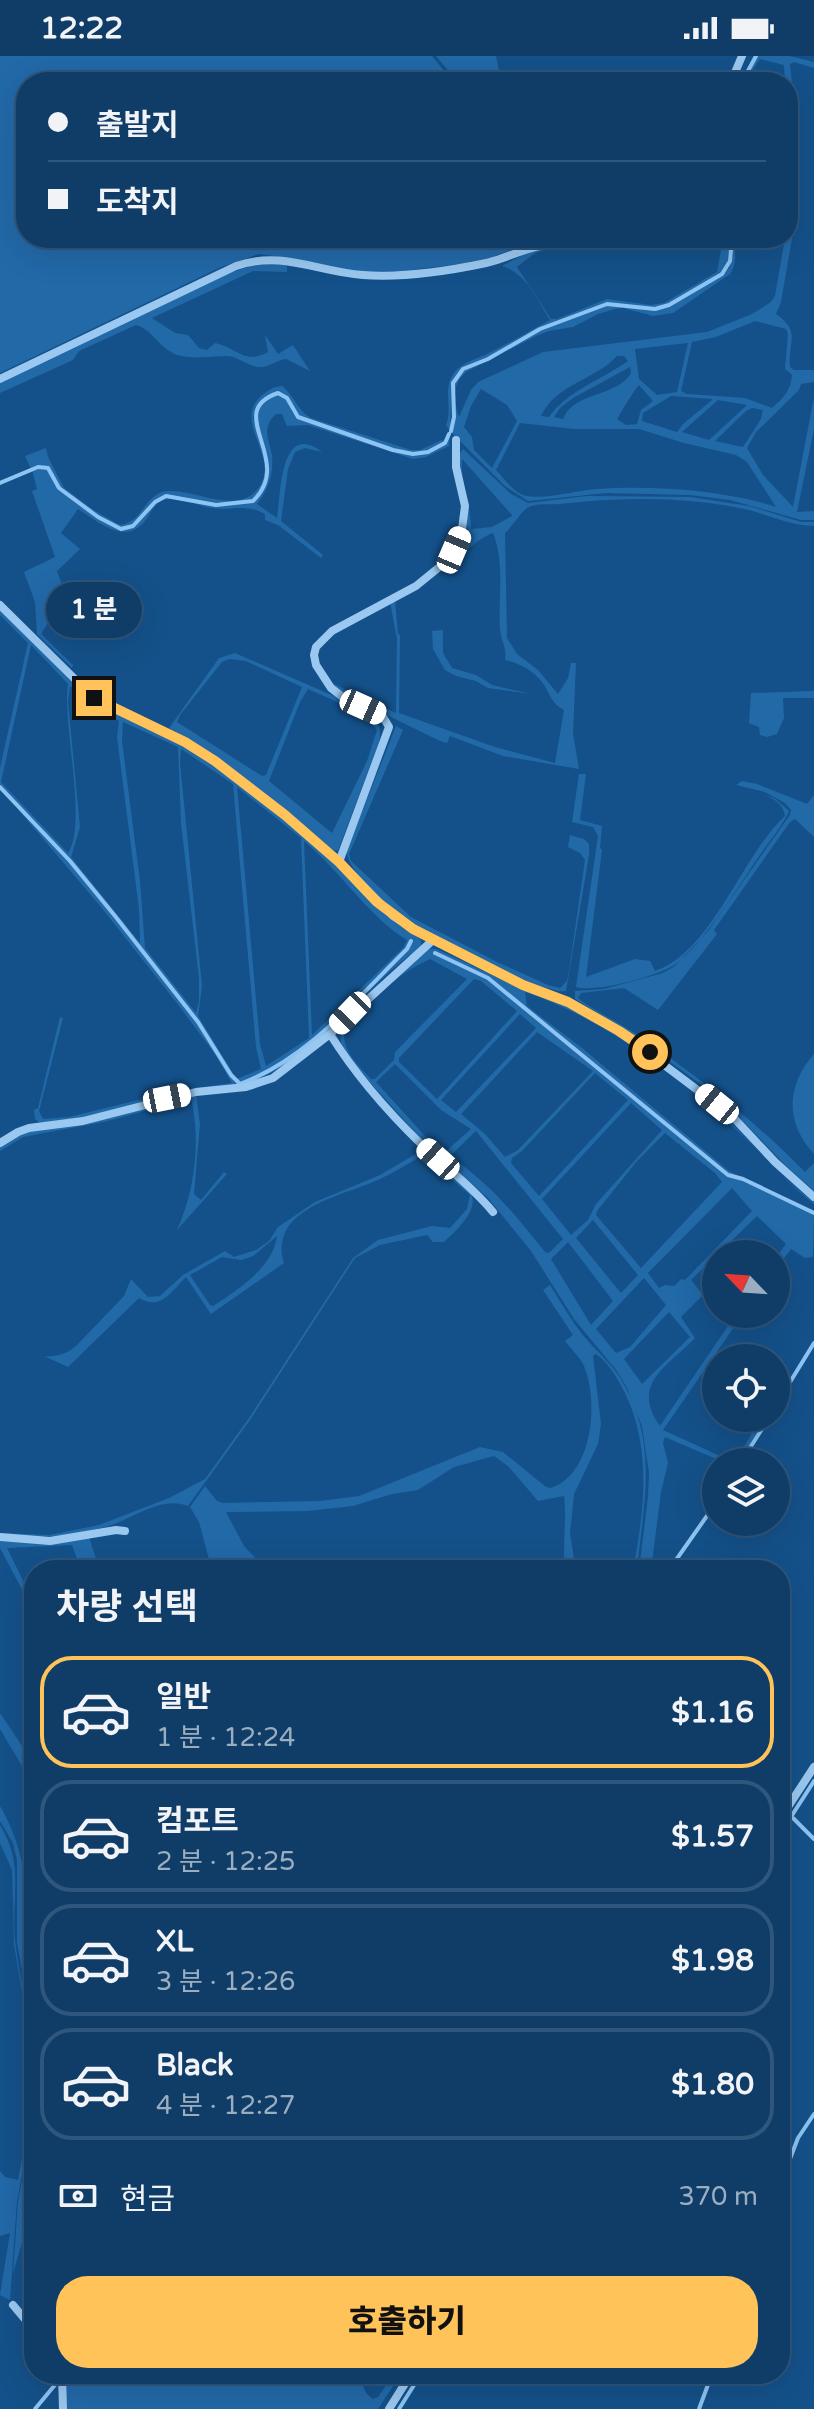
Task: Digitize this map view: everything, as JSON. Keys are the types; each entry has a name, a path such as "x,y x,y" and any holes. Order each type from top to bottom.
{"street":[{"path":"0,379 256,259 296,261 355,274 392,274 488,262 526,248"},
{"path":"339,862 389,727 382,715 344,698 331,688 316,665 316,647 332,631 416,586 448,560 462,529 465,506 456,467 456,440"},
{"path":"0,605 94,698 185,742 215,761 339,862 393,916 433,940 523,985 568,1002 619,1031 732,1116 775,1162 814,1197"},
{"path":"0,1143 29,1128 83,1121 196,1092 226,1090 273,1078 330,1034 433,940"},
{"path":"330,1034 345,1058 388,1108 493,1212"},
{"path":"0,1537 50,1541 125,1531"},
{"path":"790,1804 814,1767"},
{"path":"13,2305 24,2318"},
{"path":"62,2384 63,2409"},
{"path":"389,2409 405,2384"}],"shaded area":[{"path":"0,56 432,56 445,72 16,72 16,248 516,248 460,264 402,271 356,272 259,254 221,267 0,373"},
{"path":"436,56 496,56 500,72 450,72"},
{"path":"757,56 789,56 814,62 814,68 794,62 790,64 791,72 784,72 784,65 760,59 748,72"},
{"path":"551,248 535,253 517,267 551,319 557,319 607,299 651,305 664,303 717,272 721,250 730,248 727,267 669,304 655,308 607,303 540,328 488,358 463,368 452,383 450,431 446,425 449,382 455,371 550,320 524,281 502,266 534,249"},
{"path":"732,248 735,248 735,261 730,274 673,313 653,316 623,308 615,309 573,327 536,336 466,372 458,382 455,393 459,417 478,382 543,352 707,332 752,314 775,296 783,248 790,248 776,314 791,332 790,367 794,370 814,370 814,382 801,384 799,390 756,432 747,448 763,475 793,507 814,397 814,429 797,512 814,511 814,520 801,520 730,500 690,495 606,493 528,501 505,486 451,432 454,384 464,370 489,360 541,330 607,305 655,310 670,306 729,268","holes":["755,321 786,329 785,369 792,375 791,381 788,390 772,408 745,398 681,391 692,342 716,337","688,343 677,392 657,395 639,379 635,349","617,356 624,356 628,361 565,400 549,417 541,416 556,396","630,367 631,373 624,381 576,404 563,419 554,417 573,398","639,385 653,401 641,410 637,424 626,425 617,419","481,389 507,405 517,421 492,468 474,450 472,437 464,427","671,396 712,399 677,432 642,421 643,413","718,400 747,405 709,440 682,432","752,408 763,410 761,419 743,447 715,441","520,423 574,429 639,429 736,455 747,462 776,507 734,496 664,488 597,489 531,497 515,491 496,470"]},
{"path":"258,264 287,264 287,272 253,271 152,318 175,333 188,335 199,348 207,350 215,343 253,357 268,352 265,335 278,354 293,345 310,371 286,359 257,367 230,357 177,355 136,325 79,351 73,360 0,393 0,382 232,272"},
{"path":"282,386 311,418 411,450 420,450 442,440 445,442 428,451 405,453 299,416 287,397 278,392 260,402 253,417 267,469 262,489 253,500 216,504 166,495 154,501 133,525 121,528 98,517 59,488 49,468 38,466 31,469 25,456 46,448 64,488 120,525 134,519 154,496 168,491 218,500 242,499 253,494 261,484 264,473 264,462 251,417 253,407 267,391"},
{"path":"278,394 285,398 298,418 413,455 428,453 446,443 450,435 449,446 426,457 413,459 308,425 287,426 282,414 276,414 267,429 272,455 271,475 257,504 277,518 282,478 290,452 298,445 308,445 322,452 305,448 295,452 288,469 281,521 323,555 321,558 278,525 265,520 265,514 251,509 219,509 181,500 163,500 155,505 139,527 122,532 78,509 61,533 80,549 57,571 66,596 42,632 73,665 72,668 37,634 35,602 24,572 55,557 32,491 37,489 32,470 48,469 58,489 97,518 121,530 134,527 155,503 166,497 216,506 254,502 268,481 269,471 255,418 261,404"},
{"path":"463,449 511,494 528,503 587,496 690,497 749,506 801,522 814,522 814,526 725,505 678,500 607,500 527,508 505,533 507,638 517,654 538,670 558,694 568,678 571,663 576,663 573,734 579,769 503,756 450,736 447,743 440,741 344,694 332,683 396,713 397,639 390,602 395,600 400,635 399,713 495,747 555,763 564,710 556,704 535,674 505,660 500,629 499,556 493,533 455,557 464,520 458,456","holes":["462,459 512,515 492,527 471,529"]},
{"path":"0,610 76,686 102,707 198,753 308,838 379,909 421,940 421,946 315,1042 263,1077 243,1085 40,1123 35,1119 34,1110 38,1108 60,1017 63,1018 39,1111 43,1119 69,1117 175,1091 232,1083 180,1007 101,907 0,788 69,862 114,917 197,1023 235,1083 251,1080 272,1070 320,1035 366,993 408,950 412,941 355,1000 303,1046 278,1065 255,1077 236,1081 199,1022 116,916 36,822 0,786 0,768 28,643 0,615","holes":["31,645 68,684 76,820 68,853 1,782","70,686 96,708 119,721 117,737 139,909 140,943 71,857 80,827 68,702","123,722 178,747 181,823 199,978 196,1013 145,948 140,881 122,741","181,749 233,784 256,1047 261,1069 239,1078 236,1078 198,1016 202,986","237,787 301,838 309,1038 266,1066 260,1044","304,841 381,920 407,940 403,948 312,1035"]},
{"path":"443,630 443,653 452,668 476,675 492,685 531,694 488,688 445,670 433,649 432,631"},
{"path":"235,653 366,710 376,720 379,742 338,851 214,754 169,728 219,658","holes":["230,659 246,661 302,687 266,775 262,776 177,722 222,662","308,689 364,714 377,730 367,761 332,833 269,781"]},
{"path":"814,691 814,698 783,698 784,718 777,734 767,737 760,735 759,727 749,723 751,693"},
{"path":"396,726 403,730 349,854 351,861 411,917 497,962 560,988 567,981 569,971 585,860 580,853 568,847 570,835 584,839 589,844 589,855 566,991 554,990 511,974 418,926 379,897 353,868 347,850"},
{"path":"579,774 586,774 580,820 602,826 602,850 586,977 635,959 650,961 655,971 675,961 710,924 755,854 785,816 776,801 748,788 774,798 789,811 722,911 687,954 676,964 656,974 598,988 576,987 598,836 593,827 572,822"},
{"path":"742,781 807,804 814,795 814,837 795,819 790,822 714,930 717,934 658,1010 624,988 581,993 578,998 636,1034 702,1082 766,1134 805,1172 814,1163 814,1191 703,1086 632,1034 575,999 575,991 604,989 663,973 675,966 708,931 790,815 791,810 785,803 765,792 736,785"},
{"path":"428,949 436,949 573,1010 628,1042 659,1063 703,1097 784,1177 814,1202 814,1204 781,1175 708,1104 660,1065 581,1016 525,992 527,1006 729,1171 743,1178 729,1174 488,977 435,953 487,979 728,1175 814,1214 813,1257 805,1258 790,1250 790,1240 782,1240 757,1216 732,1240 724,1240 752,1211 732,1188 648,1273 659,1288 674,1286 681,1279 685,1280 702,1262 702,1269 691,1280 702,1296 681,1317 695,1338 656,1377 649,1399 660,1426 702,1364 702,1373 663,1430 702,1448 702,1453 665,1437 663,1443 668,1463 652,1560 640,1560 649,1473 642,1426 617,1371 574,1319 531,1251 488,1198 424,1142 347,1057 341,1039 345,1021","holes":["430,959 467,979 395,1052 394,1060 375,1079 371,1079 348,1050 344,1036 345,1028 363,1007 395,980","474,979 481,981 517,1011 437,1099 399,1062 399,1058","520,1014 536,1028 456,1112 441,1100","537,1032 593,1071 518,1150 505,1157 485,1134 461,1114","395,1064 441,1110 471,1129 445,1152 426,1137 376,1082","595,1073 628,1100 539,1196 511,1163 512,1158","631,1103 662,1130 596,1204 588,1220 571,1235 542,1199","476,1131 563,1239 549,1253 490,1189 450,1156","665,1133 722,1182 641,1268 596,1215 637,1161","593,1220 638,1275 621,1293 576,1238","568,1242 613,1301 591,1325 551,1259","644,1278 666,1305 630,1347 616,1353 596,1329","669,1312 690,1337 642,1384 624,1359"]},
{"path":"814,1054 814,1154 798,1130 793,1104 798,1079"},
{"path":"196,1095 200,1124 194,1194 201,1200 224,1172 227,1174 177,1230 192,1182 196,1148 191,1098 108,1121 23,1137 0,1151 0,1146 21,1132"},
{"path":"424,1149 470,1191 473,1201 470,1212 444,1242 433,1242 427,1235 380,1245 355,1258 250,1420 188,1506 178,1503 157,1506 115,1524 66,1535 40,1537 0,1533 50,1535 99,1525 169,1498 205,1479 249,1418 353,1258 378,1240 432,1226 450,1228 467,1209 470,1195 423,1155 380,1179 321,1202 300,1215 288,1227 284,1237 284,1263 211,1314 186,1277 160,1301 139,1298 68,1367 44,1356 62,1354 76,1346 124,1296 131,1279 148,1297 160,1296 183,1275 225,1251 234,1257 256,1250 269,1241 278,1227 315,1202 380,1175","holes":["277,1236 274,1248 252,1277 213,1306 190,1275 222,1257 241,1260 253,1256"]},
{"path":"550,1285 583,1334 617,1373 639,1421 646,1469 638,1560 634,1560 641,1521 643,1473 637,1426 619,1382 596,1354 593,1356 601,1424 598,1444 574,1494 570,1534 574,1560 564,1560 564,1496 538,1501 508,1466 494,1456 454,1467 418,1490 353,1506 308,1511 226,1512 244,1546 257,1560 209,1560 199,1522 190,1507 205,1486 217,1501 223,1503 320,1501 359,1496 480,1447 503,1452 546,1487 551,1488 565,1480 584,1453 589,1435 591,1398 584,1366 565,1341 573,1335 543,1290"},
{"path":"726,1328 733,1328 722,1344 716,1344"},
{"path":"753,1432 759,1432 749,1448 743,1448"},
{"path":"89,1537 96,1560 77,1560 72,1545 7,1548 24,1583 24,1593 0,1548 0,1539 40,1544"},
{"path":"0,1713 24,1749 24,1769 0,1729"},
{"path":"0,1806 20,1853 24,1878 24,1981 17,1942 17,1860 13,1843 0,1821"},
{"path":"0,1825 8,1840 15,1868 15,1940 24,2004 14,1945 12,1870 0,1843"},
{"path":"24,2148 10,2300 0,2295 10,2233 0,2236 0,2171 5,2177 18,2180"},
{"path":"24,2170 24,2237 13,2273 18,2201"},
{"path":"65,2384 363,2384 373,2399 387,2384 394,2384 378,2409 65,2409"}],"waterway":[{"path":"747,72 756,56"},
{"path":"451,431 454,417 453,383 463,369 488,359 540,329 607,304 655,309 669,305 722,274 730,261 731,248"},
{"path":"0,483 38,467 48,468 59,488 98,517 121,529 133,526 155,502 166,496 216,505 253,501 264,485 267,470 257,412 263,401 278,393 287,398 298,417 393,450 413,454 428,452 445,443 449,434"},
{"path":"0,787 70,861 115,916 198,1022 231,1075 240,1084 265,1073 310,1043 350,1007 407,949 411,941"},
{"path":"435,953 488,978 728,1175 743,1179 814,1213"},
{"path":"790,1382 814,1343"},
{"path":"750,1448 760,1432"},
{"path":"676,1560 702,1523"},
{"path":"790,1818 814,1781"},
{"path":"793,1818 814,1839"},
{"path":"790,2159 798,2138 814,2114"},
{"path":"35,2409 56,2384"},
{"path":"399,2409 415,2384"},
{"path":"699,2409 708,2384"}],"route":[{"path":"94,698 185,742 215,761 285,815 339,862 377,902 413,929 523,985 568,1002 650,1052"}]}
